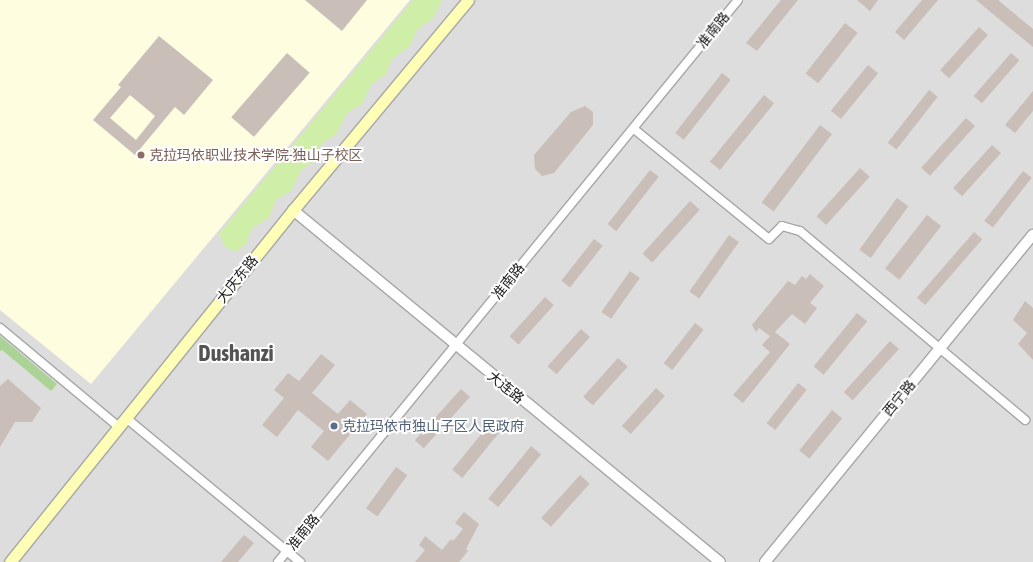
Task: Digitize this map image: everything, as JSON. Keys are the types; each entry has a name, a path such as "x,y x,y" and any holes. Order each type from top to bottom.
{"main road":[{"name":"大庆东路","path":"10,562 293,210 468,0"}],"street":[{"name":"准南路","path":"278,562 634,129 738,0"},
{"path":"634,129 769,239 782,226 800,231 1025,420"},
{"name":"大连路","path":"293,210 456,346 720,562"},
{"name":"西宁路","path":"765,562 1033,235"},
{"path":"0,328 300,562"}],"shaded area":[{"path":"0,0 1033,0 1033,562 0,562"},
{"name":"克拉玛依职业技术学院-独山子校区","path":"0,0 410,0 91,384 0,310"}],"green space":[{"path":"413,0 442,0 434,17 417,30 410,46 392,59 386,74 371,85 362,104 347,113 336,135 326,140 320,146 316,159 300,172 292,190 276,200 269,218 252,228 246,244 236,252 225,247 219,234"},
{"path":"0,336 57,384 51,391 2,350 0,351"}],"building":[{"path":"305,0 367,0 342,31"},
{"path":"781,0 798,0 757,51 746,43"},
{"path":"857,0 878,0 870,11"},
{"path":"922,0 938,0 904,40 895,32"},
{"path":"976,0 998,0 1033,29 1033,47"},
{"path":"845,23 858,33 818,83 806,73"},
{"path":"979,27 988,35 949,78 940,70"},
{"path":"159,36 213,80 184,115 175,107 135,155 93,120 121,87 118,85","holes":["130,95 155,116 136,140 110,118"]},
{"path":"287,53 310,73 254,137 231,117"},
{"path":"1011,53 1019,60 982,103 974,96"},
{"path":"868,65 878,73 841,119 831,111"},
{"path":"722,73 731,80 684,140 675,133"},
{"path":"929,90 938,97 896,150 888,143"},
{"path":"1033,91 1033,111 1015,133 1005,125"},
{"path":"764,95 774,103 720,170 710,162"},
{"path":"585,106 593,112 593,125 554,173 542,176 535,169 534,155 571,112"},
{"path":"966,118 975,126 930,176 921,168"},
{"path":"820,125 832,134 774,211 762,202"},
{"path":"992,145 1001,153 962,196 953,188"},
{"path":"860,168 870,177 826,225 817,216"},
{"path":"650,170 659,177 616,231 608,224"},
{"path":"1023,171 1032,178 993,227 984,221"},
{"path":"897,198 908,206 871,258 859,250"},
{"path":"690,201 700,210 652,262 642,254"},
{"path":"927,215 941,226 899,280 885,269"},
{"path":"974,232 982,239 925,305 917,298"},
{"path":"729,235 739,242 699,298 689,292"},
{"path":"594,239 603,246 570,288 561,281"},
{"path":"630,271 640,278 611,319 601,312"},
{"path":"810,274 824,286 810,303 817,308 805,324 792,314 775,332 790,344 743,403 733,395 770,352 762,345 770,336 759,328 756,332 752,325 788,281 795,285 802,276 806,279"},
{"path":"545,297 554,305 518,344 510,336"},
{"path":"1025,301 1033,308 1033,360 1018,344 1027,333 1013,320"},
{"path":"857,313 867,321 824,375 814,367"},
{"path":"695,323 704,330 672,370 664,363"},
{"path":"581,329 590,337 556,374 548,366"},
{"path":"890,341 899,349 853,400 844,392"},
{"path":"321,354 335,365 312,393 338,414 350,400 367,414 328,461 311,447 324,431 298,410 277,437 262,425 284,398 274,390 288,373 299,381"},
{"path":"618,358 628,367 593,405 583,397"},
{"path":"8,379 41,408 32,422 15,422 0,447 0,386"},
{"path":"798,383 807,390 775,430 767,423"},
{"path":"656,388 665,396 631,434 622,426"},
{"path":"461,389 470,397 424,448 415,440"},
{"path":"832,410 842,418 809,459 799,450"},
{"path":"495,417 505,425 462,478 452,470"},
{"path":"531,446 541,454 498,507 488,499"},
{"path":"396,467 407,475 377,516 366,508"},
{"path":"580,475 590,484 551,527 541,518"},
{"path":"464,512 479,524 466,549 468,551 459,562 415,562 425,550 419,545 425,536 442,550 451,539 453,541 463,529 455,523"},
{"path":"244,535 254,543 238,562 221,562"}],"place":[{"name":"克拉玛依职业技术学院-独山子校区","path":"141,155"},
{"name":"克拉玛依市独山子区人民政府","path":"334,426"}],"district":[{"name":"Dushanzi","path":"236,354"}]}
